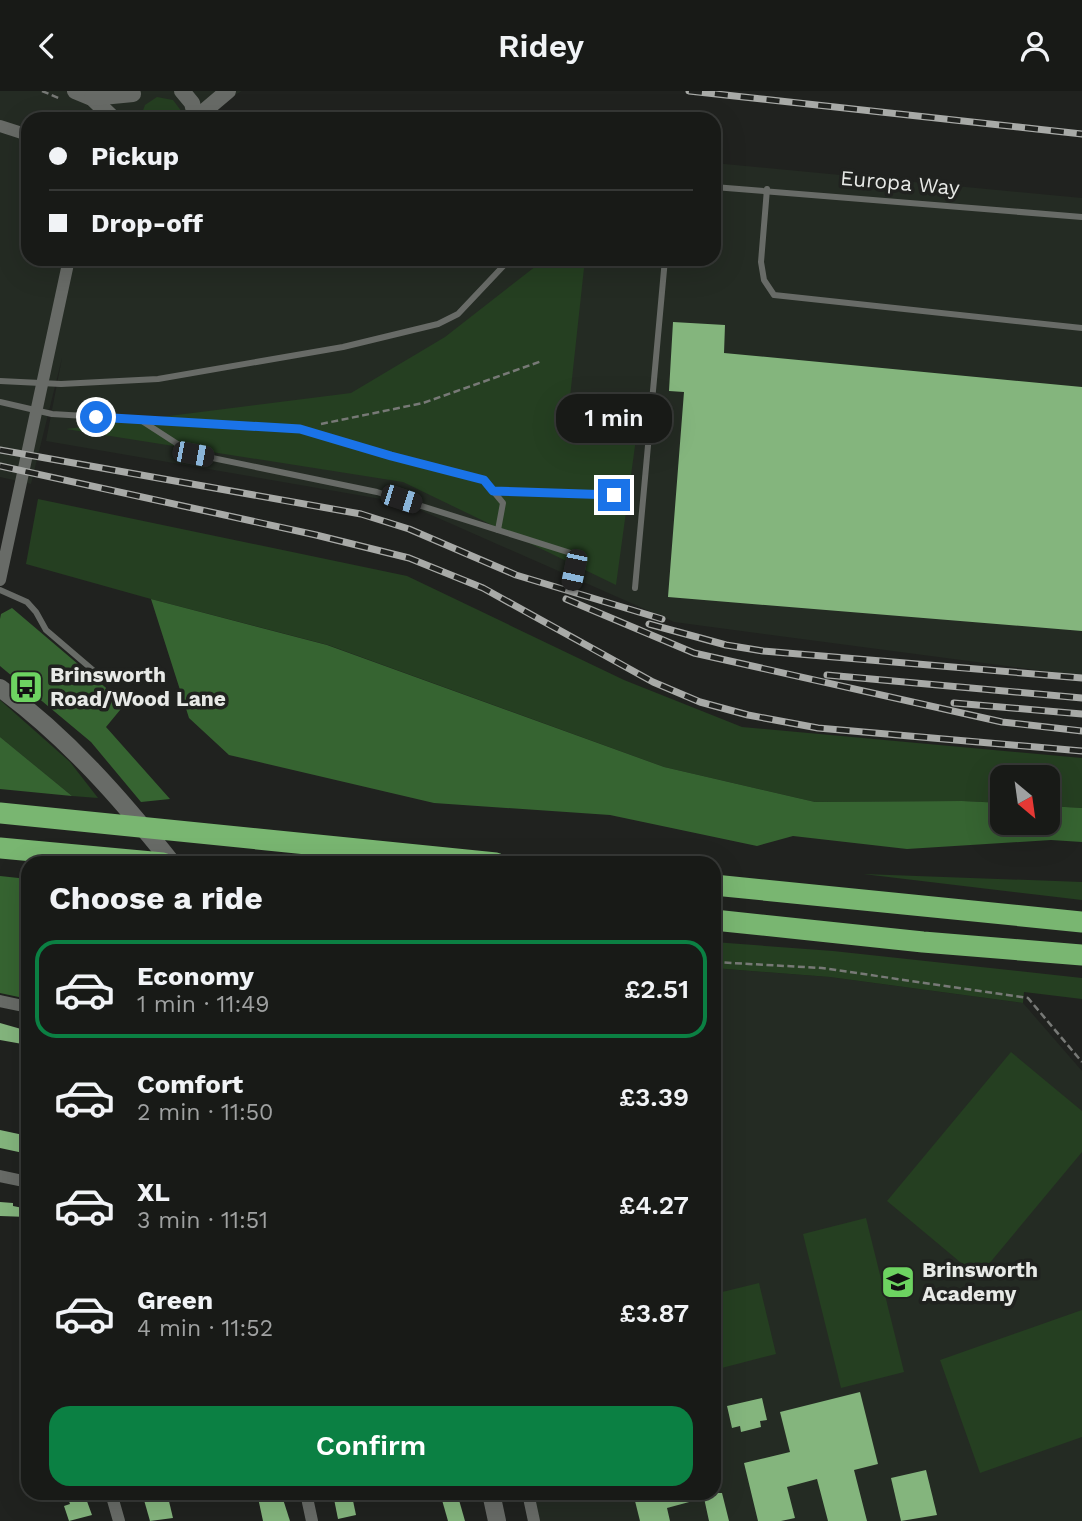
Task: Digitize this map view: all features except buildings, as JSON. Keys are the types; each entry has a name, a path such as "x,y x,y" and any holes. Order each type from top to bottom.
{"highway":[{"path":"0,813 425,856"},
{"path":"0,848 94,856"},
{"path":"721,886 1082,922"},
{"path":"721,921 1082,955"}],"main road":[{"path":"0,688 81,757 166,856"},
{"path":"492,1500 496,1521"}],"street":[{"path":"75,91 92,98 107,112"},
{"path":"182,91 192,103 194,112"},
{"path":"203,112 228,91"},
{"path":"92,98 135,93"},
{"path":"124,112 135,93"},
{"path":"0,126 21,133"},
{"path":"0,580 4,549 68,266"},
{"path":"0,1001 21,1006"},
{"path":"0,1176 21,1180"},
{"path":"113,1500 120,1521"},
{"path":"308,1500 312,1521"},
{"path":"530,1500 534,1521"}],"lane":[{"name":"Europa Way","path":"721,187 1082,217"},
{"path":"767,189 761,262 764,280 774,295 1082,328"},
{"path":"0,381 61,384 158,379 343,347 438,324 457,314 503,266"},
{"path":"635,588 664,266"},
{"path":"0,402 52,414 300,429 484,480 503,503 498,530"},
{"path":"140,419 193,454 377,492 577,555 570,584"},
{"path":"493,491 614,495"},
{"path":"0,590 27,602 46,630 94,671"}],"path":[{"path":"300,429 423,403 542,361"},
{"path":"721,962 822,968 1028,998 1082,1062"}],"shaded area":[{"path":"0,91 242,91 213,107 211,112 21,112 21,266 721,266 721,164 1082,198 1082,676 674,622 404,503 46,441 62,358 31,484 0,477"},
{"name":"Brinsworth Academy","path":"721,969 830,977 1023,1003 1082,1071 1082,1521 540,1521 534,1500 721,1500"}],"green space":[{"path":"157,97 173,100 182,112 142,112 145,105"},
{"path":"536,266 584,266 570,397 641,402 616,585 403,482 66,429 351,393 445,337"},
{"path":"38,499 407,576 624,680 742,727 1082,758 1082,808 1060,807 1060,765 990,765 990,802 815,802 664,767 328,645 26,564"},
{"path":"151,599 327,645 664,767 815,802 990,802 990,835 1060,835 1060,807 1082,808 1082,842 1051,840 907,849 793,836 757,846 610,815 434,803 229,755 189,718"},
{"path":"12,608 125,704 106,727 170,799 141,802 91,742 0,666 1,614"},
{"path":"0,700 70,762 98,798 72,796 0,737"},
{"path":"0,737 72,796 0,789"},
{"path":"863,874 1082,882 1082,900"},
{"path":"0,876 21,878 21,998 0,993"},
{"path":"721,943 833,951 1082,978 1082,999 1024,992 1023,1003 830,977 721,969"},
{"path":"1011,1052 1082,1111 1082,1152 978,1277 887,1201"},
{"path":"866,1218 904,1372 841,1388 803,1234"},
{"path":"759,1283 776,1354 721,1368 721,1292"},
{"path":"1082,1310 1082,1437 980,1473 940,1360"}],"railway":[{"path":"689,91 1082,134"},
{"path":"0,450 361,514 409,529 516,575 662,619"},
{"path":"0,466 409,558 483,588 653,682 700,702 748,715 818,728 1082,751"},
{"path":"566,599 694,653 1002,722 1082,731"},
{"path":"649,624 726,645 763,651 1082,678"},
{"path":"827,675 1082,698"},
{"path":"954,703 1082,714"}],"place":[{"name":"Brinsworth Road/Wood Lane","path":"26,687"},
{"name":"Brinsworth Academy","path":"898,1282"}],"route":[{"path":"96,417 300,429 484,480 493,491 614,495"}]}
